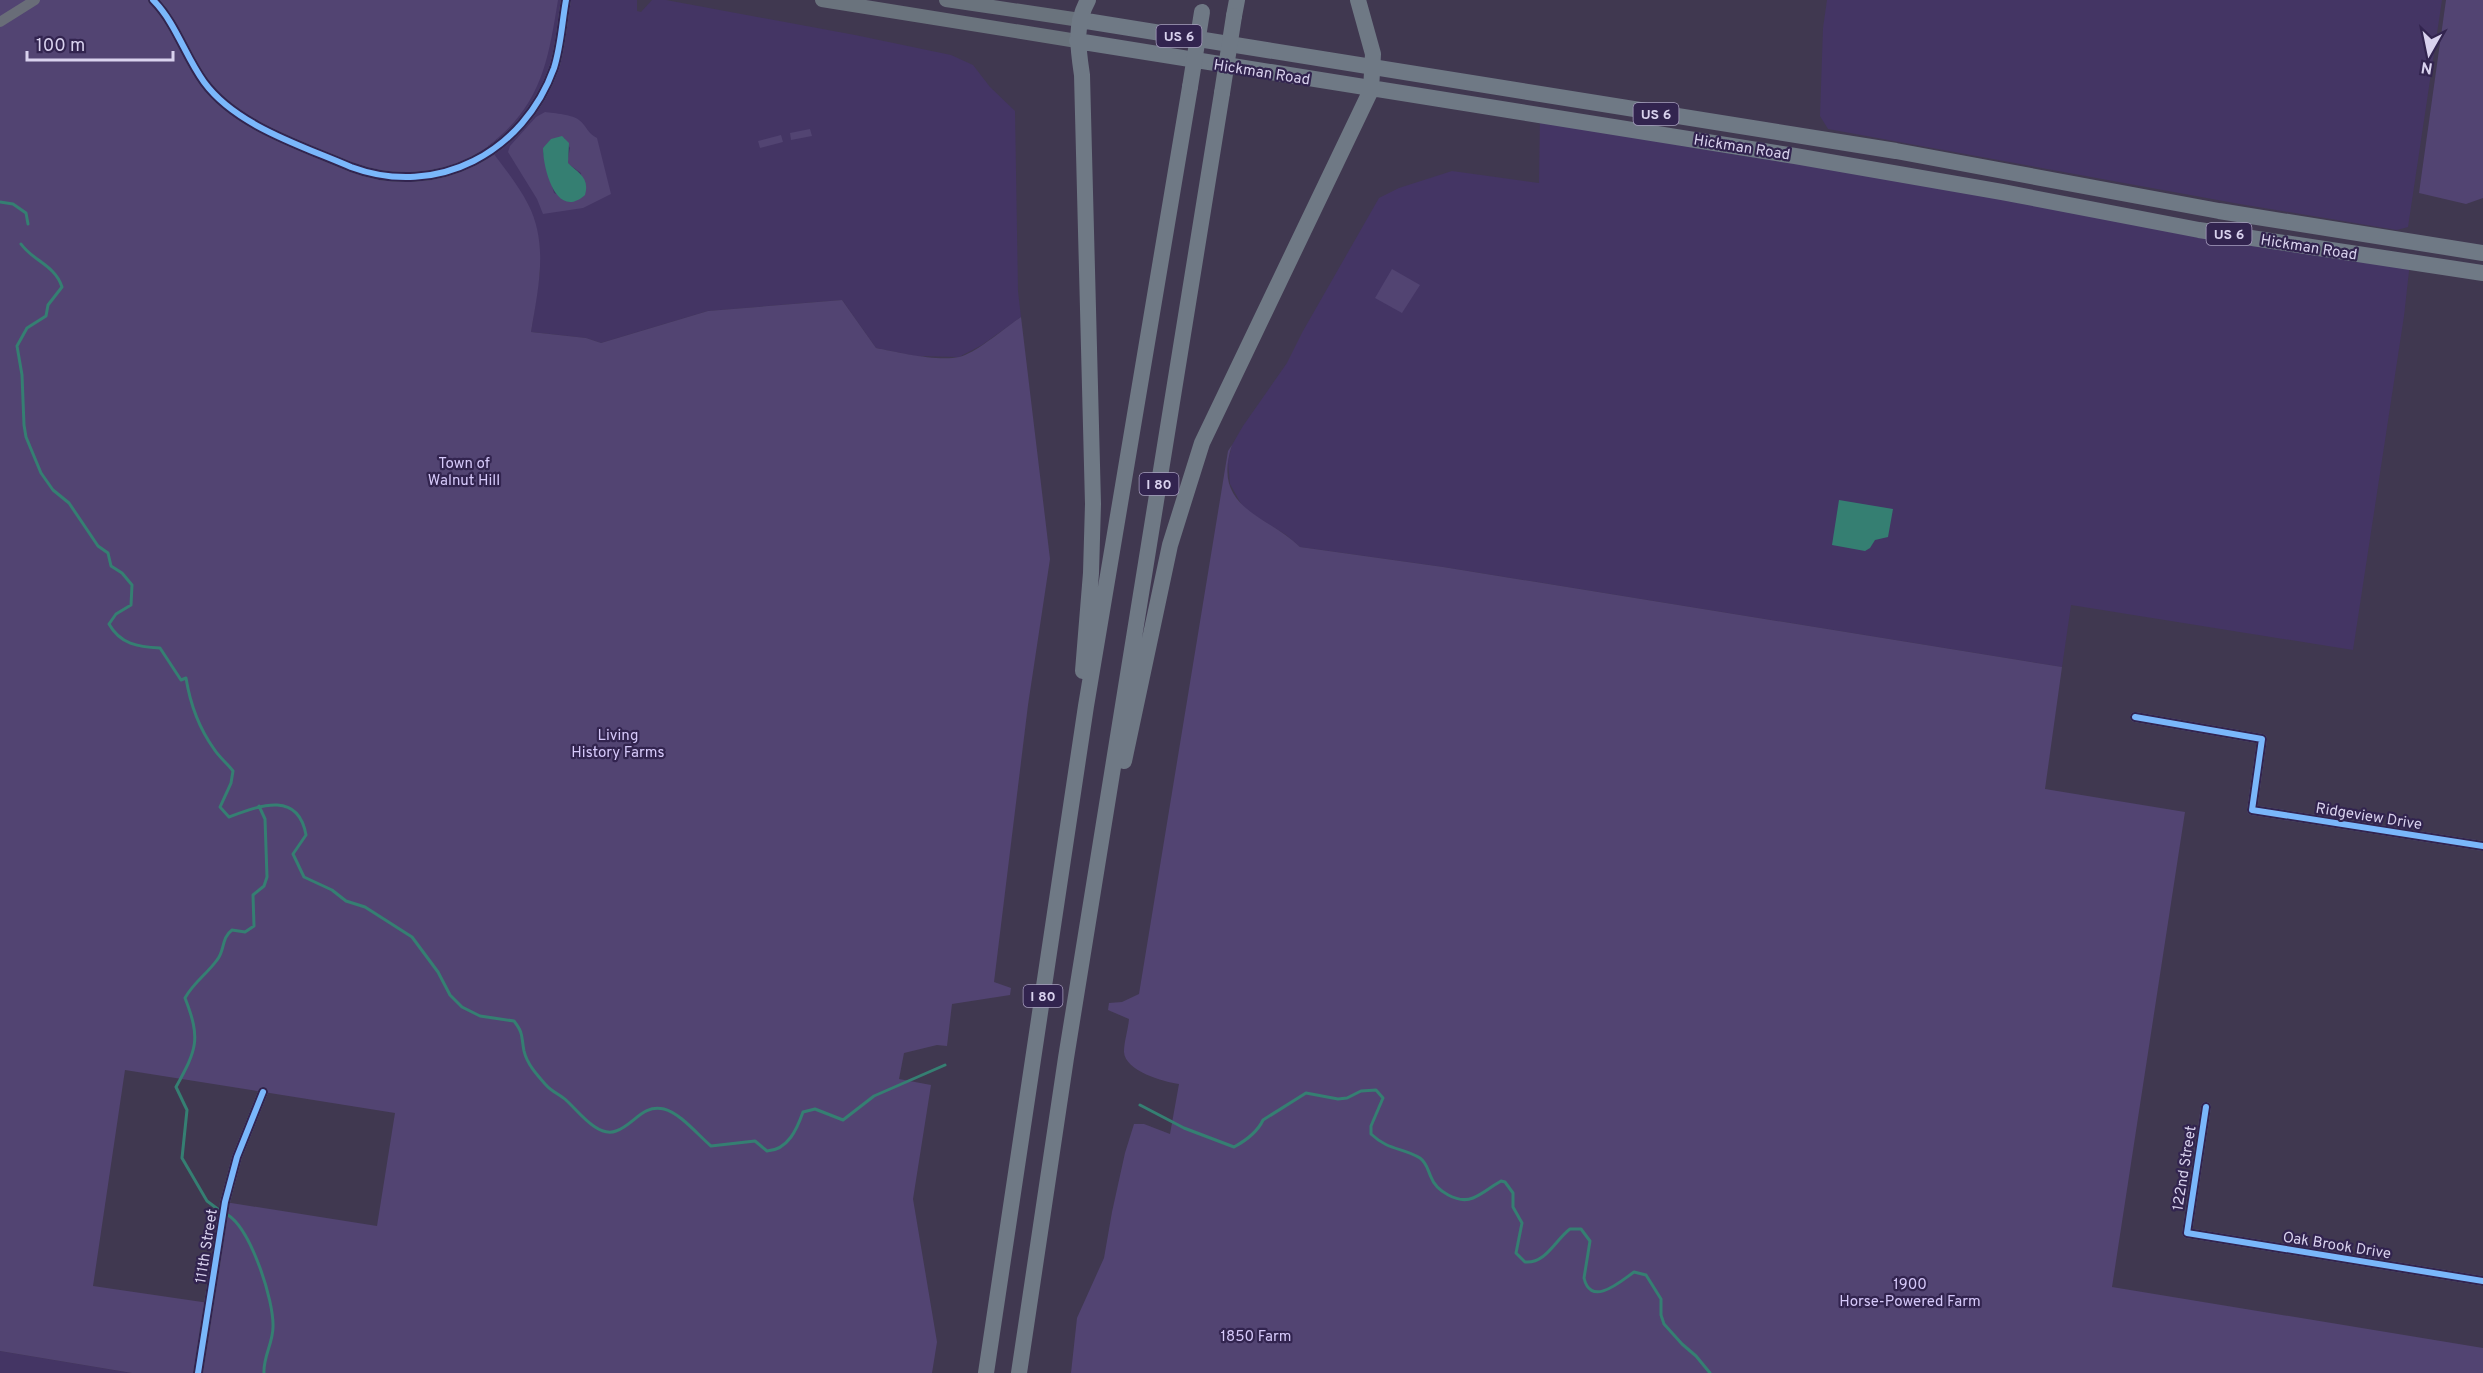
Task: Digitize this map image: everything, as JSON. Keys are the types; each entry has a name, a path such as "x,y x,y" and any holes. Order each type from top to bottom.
{"highway":[{"path":"1086,706 1082,666 1091,573 1093,504 1082,75 1077,41 1080,20 1088,0"},
{"path":"1095,875 1132,726 1170,545 1202,443 1371,90 1373,54 1358,0"},
{"name":"I 80","path":"986,1373 1086,706 1203,6"},
{"name":"I 80","path":"1019,1373 1095,875 1235,8"},
{"name":"Hickman Road","path":"1080,20 1907,153 2273,220 2483,254"},
{"name":"Hickman Road","path":"1077,41 1371,90 1551,116 2002,192 2199,230 2483,273"},
{"path":"2002,192 2015,187 2116,203 2131,199 2134,194"},
{"path":"2131,217 2137,210 2147,210 2215,222 2251,224 2273,220"},
{"path":"975,1373 999,1286"}],"main road":[{"name":"Hickman Road","path":"822,0 1077,41"},
{"name":"Hickman Road","path":"946,0 1080,20"}],"street":[{"path":"0,22 35,0"},
{"path":"153,0 170,21 194,68 205,84 238,114 255,124 363,172 407,177 437,174 471,163 498,147 522,124 540,97 554,67 566,0"},
{"name":"Ridgeview Drive","path":"2135,717 2262,739 2252,810 2483,846"},
{"name":"111th Street","path":"198,1373 225,1202 237,1157 263,1092"},
{"name":"122nd Street","path":"2187,1233 2206,1107"},
{"name":"Oak Brook Drive","path":"2187,1233 2483,1281"}],"shaded area":[{"path":"548,0 637,0 637,11 641,12 652,0 666,0 951,55 973,65 990,87 1015,111 1018,291 1021,317 982,345 959,357 915,356 876,348 842,300 708,311 601,343 586,338 531,332 540,272 539,240 528,204 483,140"},
{"path":"1827,0 2442,0 2408,227 2397,230 2234,203 1828,129 1820,116 1823,28"},
{"path":"1540,114 2410,262 2404,316 2353,650 2071,605 2062,667 1443,567 1300,547 1286,535 1244,509 1230,484 1228,462 1232,445 1287,363 1379,198 1399,188 1452,171 1539,183"},
{"path":"562,136 569,143 568,163 582,176 586,184 585,195 575,201 566,201 559,197 553,189 545,167 543,148 551,139"},
{"path":"1839,500 1893,509 1888,537 1875,540 1865,551 1832,545"},
{"path":"0,1351 132,1373 0,1373"}],"green space":[{"name":"Living History Farms","path":"0,0 558,0 545,63 531,99 506,131 488,146 524,196 538,235 540,267 531,332 586,338 601,343 708,311 842,300 876,348 918,356 950,358 973,351 1021,317 1050,559 1028,705 994,982 1011,988 1010,995 952,1004 947,1046 937,1045 904,1053 899,1079 931,1085 913,1199 937,1342 932,1373 132,1373 0,1351","holes":["125,1070 395,1113 377,1226 225,1202 209,1303 93,1286"]},
{"path":"2446,0 2483,0 2483,198 2466,204 2419,193"},
{"path":"545,112 573,117 582,122 597,138 611,194 583,208 543,214 537,199 508,152 510,146 536,117","holes":["564,138 570,148 567,163 581,173 582,197 574,201 554,193 543,153 543,148"]},
{"path":"810,129 812,136 791,140 790,133"},
{"path":"781,135 783,142 760,148 758,141"},
{"path":"1392,269 1420,285 1402,313 1375,298"},
{"path":"1232,445 1227,466 1229,483 1235,497 1245,508 1300,547 1443,567 2062,667 2045,789 2185,812 2112,1287 2483,1348 2483,1373 1071,1373 1077,1318 1104,1258 1125,1153 1134,1124 1144,1124 1170,1134 1179,1084 1155,1078 1131,1065 1124,1052 1129,1019 1108,1010 1109,1003 1122,1002 1139,994 1228,451"}],"waterway":[{"path":"0,202 13,204 26,213 28,224"},
{"path":"21,244 54,273 62,287 48,305 46,316 27,328 17,346 22,375 26,437 41,473 53,490 69,503 98,546 108,553 111,566 122,573 132,585 131,605 116,614 109,624 113,631 130,643 160,648 181,680 186,678 190,697 204,733 216,752 233,771 231,783 220,807 229,817 264,806 276,805 295,812 302,821 306,835 293,854 304,877 332,890 346,901 365,907 412,937 438,972 450,995 462,1007 480,1016 514,1021 521,1032 525,1056 536,1073 548,1087 565,1099 589,1123 602,1131 616,1131 644,1112 656,1108 670,1111 711,1146 755,1141 767,1151 774,1150 791,1138 803,1112 815,1109 843,1120 874,1096 945,1065"},
{"path":"219,1210 207,1201 182,1158 187,1110 176,1087 189,1063 194,1044 195,1034 185,998 213,965 229,933 232,930 245,932 254,926 253,895 264,886 267,877 265,819 259,806"},
{"path":"1140,1105 1184,1128 1234,1147 1254,1133 1263,1120 1306,1093 1338,1099 1347,1098 1361,1091 1376,1090 1383,1098 1371,1126 1371,1134 1390,1146 1420,1158 1438,1187 1454,1198 1473,1198 1501,1181 1505,1182 1513,1193 1513,1207 1522,1223 1516,1253 1525,1262 1532,1262 1545,1255 1570,1229 1581,1229 1590,1241 1584,1278 1588,1287 1599,1292 1607,1290 1634,1272 1646,1275 1661,1299 1661,1315 1664,1324 1710,1373"},
{"path":"228,1215 237,1223 253,1250 270,1300 273,1333 264,1373"}],"cycle path":[{"path":"153,0 168,19 204,82 234,111 272,133 351,167 383,175 415,177 445,172 474,161 499,145 522,123 540,98 554,68 566,0"},
{"path":"2135,717 2262,739 2252,810 2483,846"},
{"path":"198,1373 225,1202 237,1157 263,1092"},
{"path":"2206,1107 2187,1233 2483,1281"}],"park label":[{"name":"Town of Walnut Hill","path":"464,472"},
{"name":"1900 Horse-Powered Farm","path":"1910,1292"},
{"name":"1850 Farm","path":"1256,1336"}]}
